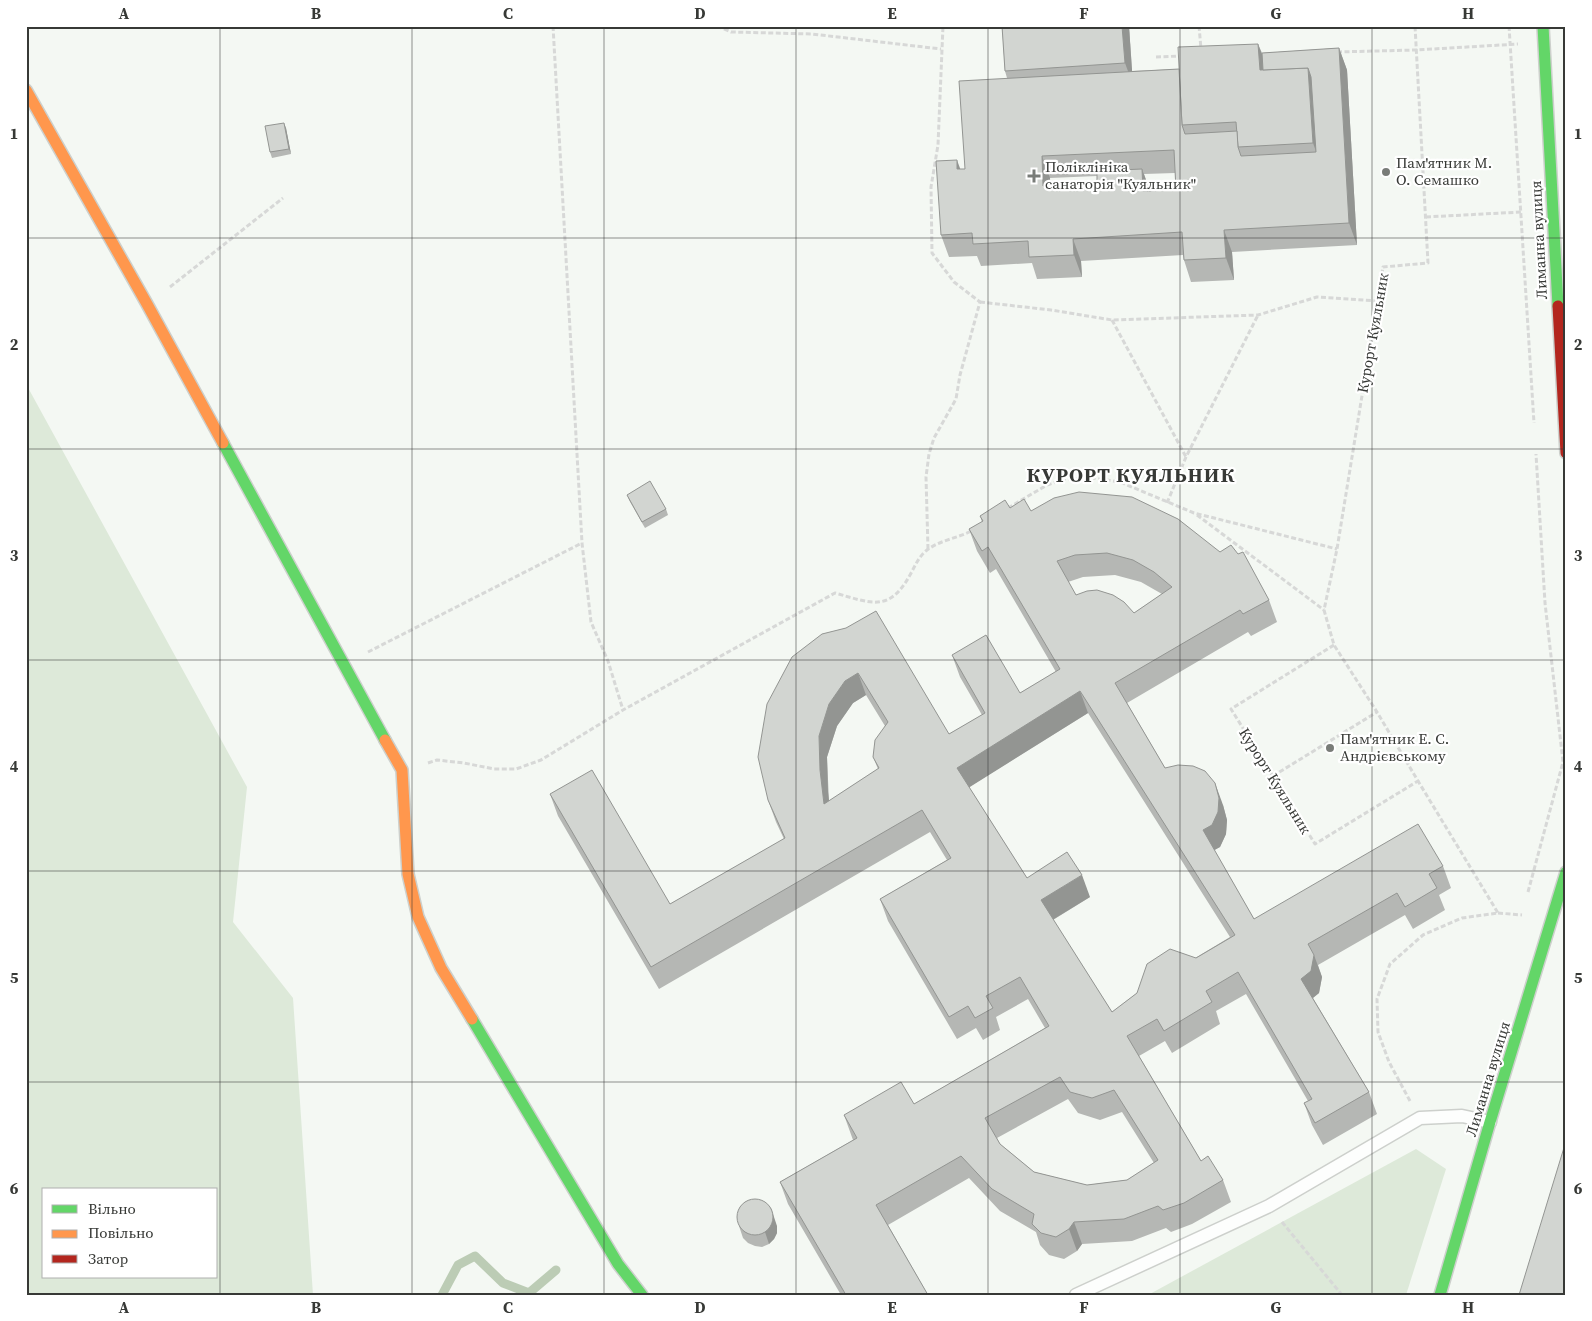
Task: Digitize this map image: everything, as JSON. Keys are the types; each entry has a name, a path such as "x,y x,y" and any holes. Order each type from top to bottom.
{"street":[{"name":"Лиманна вулиця","path":"1543,26 1561,292 1566,453"},
{"path":"26,90 147,304 402,770 408,874 418,917 441,968 618,1264 642,1295"},
{"name":"Лиманна вулиця","path":"1440,1295 1566,872"}],"lane":[{"path":"1076,1295 1269,1206 1420,1118 1462,1116 1490,1122"}],"path":[{"path":"553,26 582,543 591,622 608,661 623,710"},
{"path":"717,26 730,32 812,34 941,49"},
{"path":"942,26 938,145 931,187 932,253 954,282 980,302 1051,310 1112,320 1258,315 1317,297 1378,301"},
{"path":"1199,26 1201,54"},
{"name":"Курорт Куяльник","path":"1334,645 1231,709 1315,844 1418,781 1334,645 1324,610 1337,549 1384,267 1428,263 1415,26"},
{"path":"1509,26 1534,427"},
{"path":"1328,52 1416,50 1544,43"},
{"path":"1156,57 1183,56"},
{"path":"147,304 284,198"},
{"path":"1426,217 1521,212"},
{"path":"928,548 926,477 929,454 934,438 956,399 960,375 980,302"},
{"path":"1167,503 1186,457 1258,315"},
{"path":"1112,320 1186,457"},
{"path":"1527,896 1563,762 1545,603 1535,447"},
{"path":"1000,513 1047,485 1065,479 1093,478 1120,482 1194,513 1337,549"},
{"path":"1194,513 1324,610"},
{"path":"402,770 438,760 494,769 516,769 541,760 623,710 835,593 871,604 892,598 905,584 920,556 928,548 970,532 977,527"},
{"path":"343,665 582,543"},
{"path":"1273,776 1377,712"},
{"path":"1418,781 1498,913"},
{"path":"1420,1118 1389,1062 1378,1032 1377,999 1390,964 1423,935 1462,918 1498,913 1522,915 1519,924"},
{"path":"1269,1206 1342,1295"}],"green space":[{"path":"26,384 247,787 233,922 293,998 313,1295 26,1295"},
{"path":"1416,1149 1446,1169 1406,1295 1148,1295"}],"building":[{"path":"1002,26 1122,26 1125,63 1005,71"},
{"path":"1258,44 1260,70 1308,68 1313,143 1238,147 1236,122 1182,125 1178,47"},
{"name":"Поліклініка санаторія \"Куяльник\"","path":"1339,48 1349,223 1224,230 1226,258 1184,260 1182,232 1073,239 1074,255 1029,257 1028,241 973,244 972,233 941,235 936,161 957,160 957,169 965,169 959,81 1179,69 1182,125 1185,134 1237,131 1238,147 1241,156 1316,152 1311,77 1308,68 1263,70 1262,53","holes":["1174,150 1176,190 1143,191 1142,169 1097,171 1097,184 1043,186 1042,156"]},
{"path":"284,123 289,149 270,152 265,126"},
{"path":"650,481 666,509 642,522 627,495"},
{"path":"1079,492 1132,497 1178,519 1220,552 1231,545 1238,554 1243,552 1269,600 1243,614 1240,610 1115,683 1165,768 1178,765 1193,766 1205,771 1215,783 1219,798 1218,812 1212,825 1203,830 1254,919 1418,824 1443,866 1429,874 1437,888 1405,907 1397,893 1308,944 1314,955 1311,971 1301,979 1369,1092 1315,1123 1304,1103 1312,1099 1238,972 1206,991 1212,1002 1164,1031 1157,1019 1127,1036 1201,1161 1208,1156 1223,1180 1184,1203 1163,1210 1158,1206 1124,1219 1074,1222 1069,1229 1056,1237 1041,1233 1032,1224 1034,1214 992,1189 961,1156 876,1205 928,1295 846,1295 780,1182 857,1138 844,1115 901,1082 914,1104 1049,1026 1020,977 986,996 993,1008 975,1018 968,1006 949,1017 880,899 951,858 922,810 651,967 550,794 592,770 670,904 785,838 768,800 758,757 767,704 792,657 822,634 846,628 876,611 949,734 985,713 952,655 986,635 1020,693 1060,669 988,547 982,551 969,529 983,521 980,516 1005,500 1010,508 1024,499 1031,511 1054,498","holes":["1107,553 1133,560 1154,572 1172,587 1134,613 1124,602 1113,595 1097,590 1076,595 1057,561 1075,555","858,673 888,722 875,740 873,757 879,768 824,804 819,736 829,704 845,681","1080,691 1235,935 1196,958 1170,949 1147,964 1137,993 1112,1012 1041,900 1082,875 1067,852 1027,878 957,768","1060,1077 1070,1092 1092,1098 1114,1090 1158,1160 1127,1180 1087,1185 1034,1172 1000,1144 985,1118"]},
{"path":"1566,1141 1566,1295 1519,1295"},
{"path":"755,1199 762,1200 768,1204 772,1210 772,1224 768,1230 762,1234 755,1235 748,1234 742,1230 738,1224 737,1217 738,1210 742,1204 748,1200"}],"waterway":[{"path":"442,1295 458,1265 475,1256 503,1283 529,1293 556,1270"}],"traffic: fast":[{"path":"1543,26 1558,306"},
{"path":"223,443 385,740"},
{"path":"1440,1295 1566,872"},
{"path":"472,1019 618,1264 642,1295"}],"traffic: slow":[{"path":"26,90 223,443"},
{"path":"385,740 402,770 408,874 418,917 441,968 472,1019"}],"traffic: jam":[{"path":"1558,306 1566,453"}],"place":[{"name":"Пам'ятник М. О. Семашко","path":"1386,172"},
{"name":"Поліклініка санаторія \"Куяльник\"","path":"1034,176"},
{"name":"Пам'ятник Е. С. Андрієвському","path":"1330,748"}],"district":[{"name":"КУРОРТ КУЯЛЬНИК","path":"1131,475"}]}
